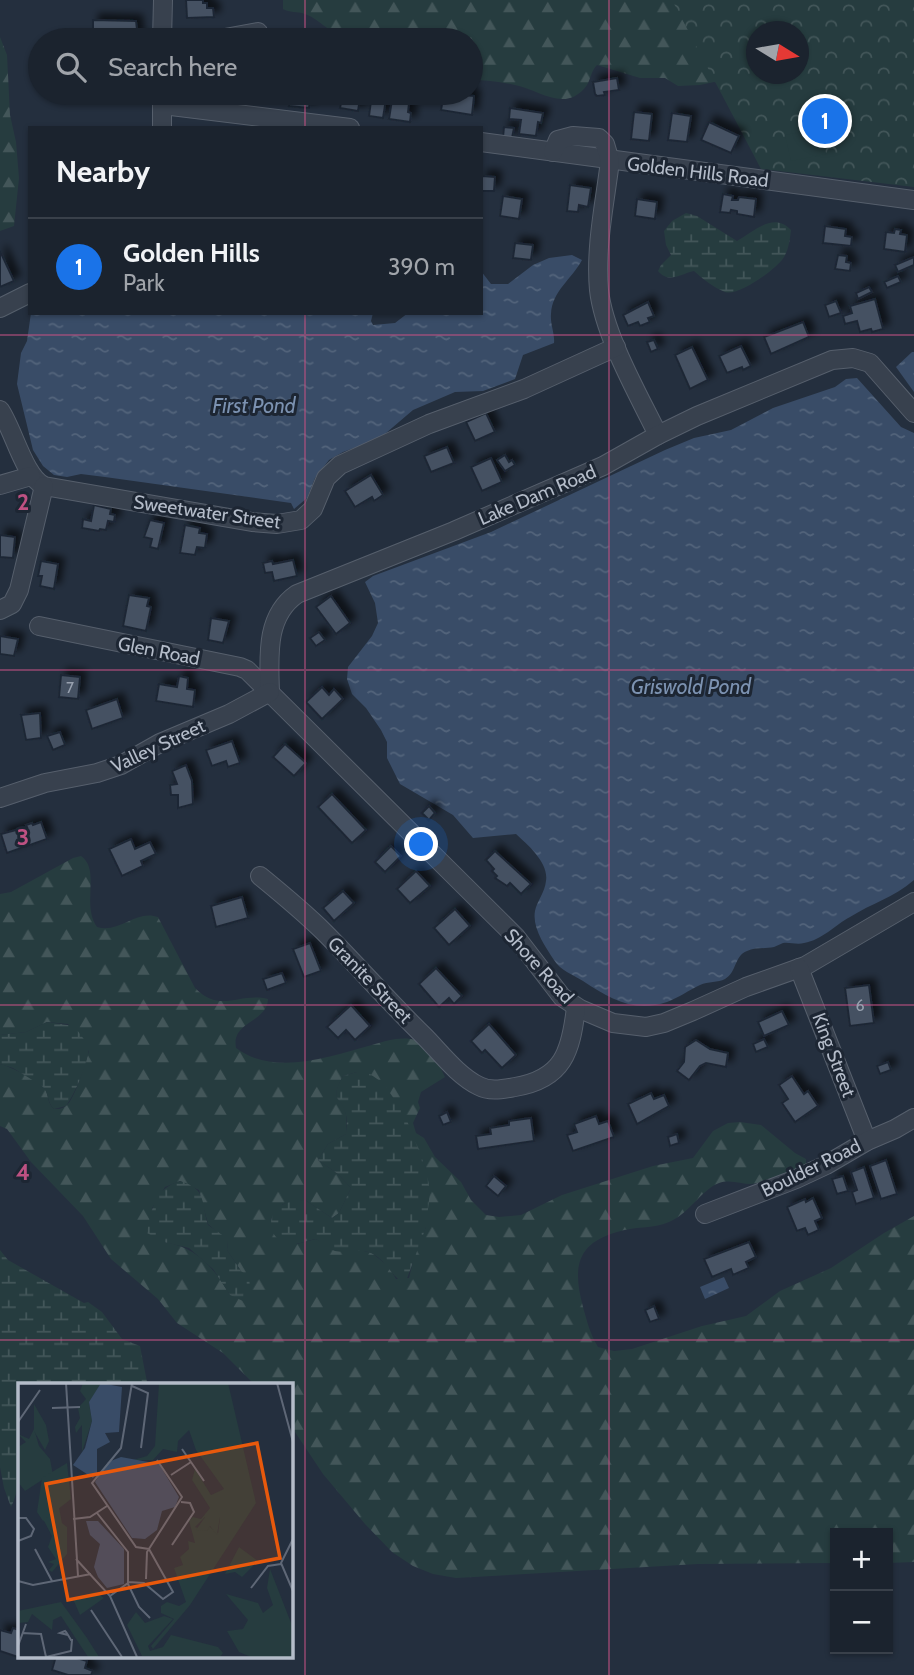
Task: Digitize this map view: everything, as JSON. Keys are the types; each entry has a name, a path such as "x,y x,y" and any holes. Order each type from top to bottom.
{"street":[{"path":"162,28 163,0"},
{"path":"162,110 312,126"},
{"name":"Golden Hills Road","path":"483,142 914,200"},
{"path":"610,161 602,225 599,283 602,302 616,347 658,435"},
{"path":"0,308 28,294"},
{"name":"Sweetwater Street","path":"38,481 252,522 295,522 310,513 326,478 340,465 429,424 524,389 616,347"},
{"name":"Lake Dam Road","path":"270,692 271,638 280,613 294,595 454,531 603,466 658,435 740,397 832,360 856,359 872,365 914,413"},
{"path":"0,410 38,481 19,590 12,604 0,610"},
{"path":"0,485 38,481"},
{"name":"Glen Road","path":"39,626 242,667 270,692"},
{"name":"Valley Street","path":"0,798 45,783 97,773 121,765 160,743 229,714 270,692"},
{"name":"Shore Road","path":"270,692 516,937 562,997 576,1007 620,1024 650,1026 799,968 914,902"},
{"name":"Granite Street","path":"260,876 314,922 392,1005 479,1086 495,1090 523,1085 537,1082 554,1072 567,1048 576,1007"},
{"name":"King Street","path":"799,968 867,1142"},
{"name":"Boulder Road","path":"705,1214 827,1165 914,1118"}],"green space":[{"path":"283,0 914,0 914,92 731,85 714,82 678,86 665,78 640,78 597,65 579,94 570,98 552,98 515,85 483,81 483,28 327,28 302,13 283,9"},
{"path":"672,0 914,0 914,187 761,169"},
{"path":"0,37 7,55 10,115 16,142 19,178 14,226 0,231"},
{"path":"821,128 826,154 791,161 785,135"},
{"path":"686,213 697,216 737,241 764,225 777,222 791,230 787,251 780,262 766,274 748,286 731,292 716,288 694,271 666,277 658,271 671,255 664,231 672,221"},
{"path":"81,856 90,870 91,909 97,927 113,927 142,916 158,917 195,988 204,996 222,1001 268,999 262,1013 239,1032 236,1039 236,1048 251,1057 285,1063 321,1058 399,1039 420,1042 433,1056 445,1077 421,1092 418,1102 420,1108 413,1123 416,1133 424,1138 435,1157 461,1182 471,1200 486,1215 521,1215 562,1195 653,1166 693,1158 713,1131 728,1123 761,1125 806,1159 806,1164 801,1168 773,1180 751,1184 719,1183 706,1191 683,1214 669,1222 623,1230 593,1243 580,1260 578,1281 587,1322 598,1347 614,1351 632,1349 702,1326 746,1316 780,1291 831,1268 914,1216 914,1562 893,1563 893,1528 830,1528 830,1563 698,1564 456,1578 433,1574 413,1566 392,1552 323,1474 292,1428 292,1383 253,1383 223,1353 177,1323 158,1299 111,1259 83,1216 31,1162 7,1129 0,1126 0,1064 37,1082 45,1089 52,1107 60,1109 66,1106 73,1096 89,1051 68,1024 47,1022 26,1032 0,1035 0,894 11,892","holes":["357,1072 417,1148 426,1169 426,1227 415,1253 409,1278 396,1279 389,1267 372,1253 360,1250 337,1251 316,1239 297,1244 271,1219 283,1204 305,1200 332,1218 339,1213 351,1188 338,1174 318,1160 328,1144 346,1134 346,1115 337,1095 343,1076","180,1181 199,1190 208,1224 228,1242 227,1250 241,1271 230,1295 218,1276 203,1260 186,1249 164,1242 152,1208 165,1187"]},
{"path":"47,1022 74,1026 89,1046 84,1068 70,1101 66,1106 54,1109 42,1086 13,1068 0,1064 0,1035 26,1032"},
{"path":"357,1072 370,1074 383,1083 404,1113 426,1169 430,1191 426,1227 405,1284 378,1257 368,1252 335,1251 316,1239 296,1244 286,1243 279,1240 272,1229 272,1216 276,1210 290,1202 305,1200 332,1218 339,1213 351,1188 338,1174 318,1160 328,1144 346,1134 347,1117 336,1095 343,1076"},
{"path":"180,1181 199,1192 208,1225 225,1237 228,1242 227,1250 241,1271 249,1277 249,1293 243,1301 230,1295 213,1269 189,1248 164,1242 147,1233 159,1194"},
{"path":"0,1250 8,1260 84,1303 88,1302 102,1312 122,1339 140,1346 147,1383 18,1383 18,1486 11,1507 0,1467"}],"water":[{"name":"First Pond","path":"572,255 582,260 552,306 554,343 523,355 515,379 483,391 455,392 413,410 379,439 329,460 315,478 307,498 294,509 291,503 81,474 67,477 54,475 43,466 33,450 17,384 21,353 27,341 31,315 372,315 373,325 395,323 405,315 483,315 483,274 491,284 508,284 533,265 549,258"},
{"path":"914,352 914,392 896,367"},
{"name":"Griswold Pond","path":"857,378 901,427 914,433 914,880 844,920 817,939 801,944 783,943 743,953 729,976 722,980 703,984 655,1005 623,1002 563,969 547,949 537,930 535,917 546,874 541,861 526,843 516,834 473,838 453,815 400,784 387,758 387,742 381,730 366,708 352,694 347,679 348,667 372,636 378,623 375,603 365,582 373,576 491,532 665,450 694,438 731,430 773,408 835,387 846,379"},
{"path":"724,1277 729,1288 705,1299 700,1287"}],"building":[{"path":"186,0 203,0 203,3 207,3 207,8 213,8 214,17 187,18"},
{"path":"93,20 136,21 137,28 93,28"},
{"path":"617,78 619,90 604,92 605,95 595,94 593,82"},
{"path":"289,105 309,105 309,108"},
{"path":"341,105 359,105 358,111 340,108"},
{"path":"370,105 385,105 383,118 369,116"},
{"path":"391,105 409,105 410,122 389,119"},
{"path":"442,105 473,105 472,115 441,110"},
{"path":"510,108 543,113 541,123 538,122 536,136 519,134 521,120 509,119"},
{"path":"634,112 652,114 649,141 631,139"},
{"path":"672,113 691,116 687,142 668,140"},
{"path":"709,122 739,136 731,153 701,140"},
{"path":"504,127 514,128 512,138 503,137"},
{"path":"483,176 495,177 494,191 483,191"},
{"path":"570,185 591,188 588,207 579,205 578,212 567,211"},
{"path":"723,194 733,196 732,200 738,200 739,197 756,199 754,217 731,210 730,213 720,212"},
{"path":"503,196 522,199 519,219 500,216"},
{"path":"637,199 657,202 655,219 635,216"},
{"path":"825,226 846,229 845,236 852,237 851,246 823,243"},
{"path":"895,229 901,230 900,234 907,235 905,252 884,249 886,232 894,233"},
{"path":"515,243 533,245 531,260 513,258"},
{"path":"0,251 14,281 0,287"},
{"path":"838,255 847,256 846,262 851,263 850,271 835,269"},
{"path":"914,257 914,265 898,272 895,265"},
{"path":"898,276 901,282 887,288 884,282"},
{"path":"869,287 872,292 858,299 856,293"},
{"path":"875,299 883,329 860,332 857,321 845,324 843,316 852,313 850,306"},
{"path":"836,301 841,313 829,317 825,305"},
{"path":"648,302 654,316 648,318 650,322 640,326 638,322 628,326 623,315"},
{"path":"803,322 809,337 771,354 764,337"},
{"path":"654,340 658,349 651,352 647,342"},
{"path":"741,346 751,366 727,373 719,356"},
{"path":"692,347 708,380 690,389 675,355"},
{"path":"486,413 495,432 475,441 466,422"},
{"path":"447,447 454,463 431,472 424,456"},
{"path":"505,455 509,462 512,460 515,465 505,471 497,460"},
{"path":"491,458 502,482 482,491 471,467"},
{"path":"371,475 383,495 374,501 372,497 355,507 345,491"},
{"path":"94,505 111,509 110,514 115,515 114,522 108,521 106,530 82,528 83,519 91,521"},
{"path":"150,520 164,523 158,549 150,547 152,539 144,537"},
{"path":"185,525 200,528 199,533 207,534 205,548 197,547 195,555 180,553"},
{"path":"0,535 15,537 13,558 0,557"},
{"path":"293,560 297,576 274,581 272,572 265,573 263,563"},
{"path":"41,561 58,564 54,589 40,586 42,576 38,576"},
{"path":"129,595 149,598 147,606 151,607 146,631 123,626"},
{"path":"331,596 350,623 336,634 316,607"},
{"path":"211,618 229,621 223,643 208,640"},
{"path":"319,632 325,640 316,646 310,638"},
{"path":"0,636 18,639 14,656 0,654"},
{"path":"61,675 80,677 78,699 59,697"},
{"path":"179,676 188,678 187,689 195,690 193,707 156,701 159,684 177,687"},
{"path":"322,687 329,695 334,689 343,699 322,719 306,702"},
{"path":"117,699 123,718 92,729 86,710"},
{"path":"40,713 41,738 26,740 21,715"},
{"path":"60,732 65,745 53,750 47,736"},
{"path":"232,741 240,763 228,767 226,761 212,766 206,750"},
{"path":"285,744 306,763 294,776 273,757"},
{"path":"186,765 192,781 193,804 178,808 178,795 171,795 170,785 177,784 172,771"},
{"path":"332,794 366,830 352,843 318,807"},
{"path":"429,806 435,813 429,820 422,813"},
{"path":"41,822 47,839 7,853 1,834"},
{"path":"131,839 135,849 150,842 156,854 141,861 143,866 122,876 109,849"},
{"path":"391,846 401,856 385,872 375,862"},
{"path":"495,851 531,884 521,894 510,883 507,886 495,878 497,876 492,871 494,869 486,860"},
{"path":"416,871 430,886 410,903 397,889"},
{"path":"343,891 354,903 334,921 323,908"},
{"path":"242,897 248,918 216,927 211,906"},
{"path":"455,909 470,926 449,945 434,928"},
{"path":"310,943 321,971 304,977 293,949"},
{"path":"436,968 462,996 454,1004 449,998 439,1007 419,984"},
{"path":"282,973 286,983 267,990 263,979"},
{"path":"869,985 874,1023 850,1026 845,988"},
{"path":"351,1005 370,1026 355,1040 346,1030 338,1038 327,1027"},
{"path":"782,1011 789,1025 764,1036 758,1022"},
{"path":"489,1024 516,1055 502,1068 485,1050 482,1053 471,1041"},
{"path":"764,1039 768,1047 756,1052 753,1044"},
{"path":"696,1040 710,1049 728,1053 726,1067 706,1063 700,1066 689,1080 677,1071 684,1062 685,1047"},
{"path":"888,1062 891,1070 880,1074 877,1066"},
{"path":"792,1076 804,1094 808,1091 818,1106 795,1122 782,1103 788,1099 779,1085"},
{"path":"651,1093 654,1099 664,1095 669,1106 637,1124 628,1104"},
{"path":"447,1112 451,1122 443,1125 439,1116"},
{"path":"596,1116 599,1124 608,1121 614,1137 573,1151 567,1135 577,1132 574,1124"},
{"path":"531,1118 534,1141 478,1149 476,1136 491,1134 490,1128 509,1125 509,1121"},
{"path":"677,1134 679,1143 670,1146 668,1137"},
{"path":"886,1160 897,1194 881,1199 870,1166"},
{"path":"864,1167 874,1198 856,1204 852,1192 857,1190 851,1172"},
{"path":"494,1176 506,1186 498,1196 486,1186"},
{"path":"843,1176 848,1191 837,1194 832,1179"},
{"path":"813,1198 822,1218 815,1221 819,1230 808,1235 805,1228 797,1231 787,1207"},
{"path":"749,1242 756,1257 746,1262 749,1268 733,1275 731,1269 712,1277 704,1259"},
{"path":"654,1306 659,1319 650,1322 645,1310"},
{"path":"13,1628 18,1630 18,1657 0,1651 0,1630 11,1633"},
{"path":"55,1658 77,1658 87,1661 85,1668 93,1671 91,1675 68,1675 52,1670"}],"place":[{"name":"Golden Hills","path":"825,121"}]}
